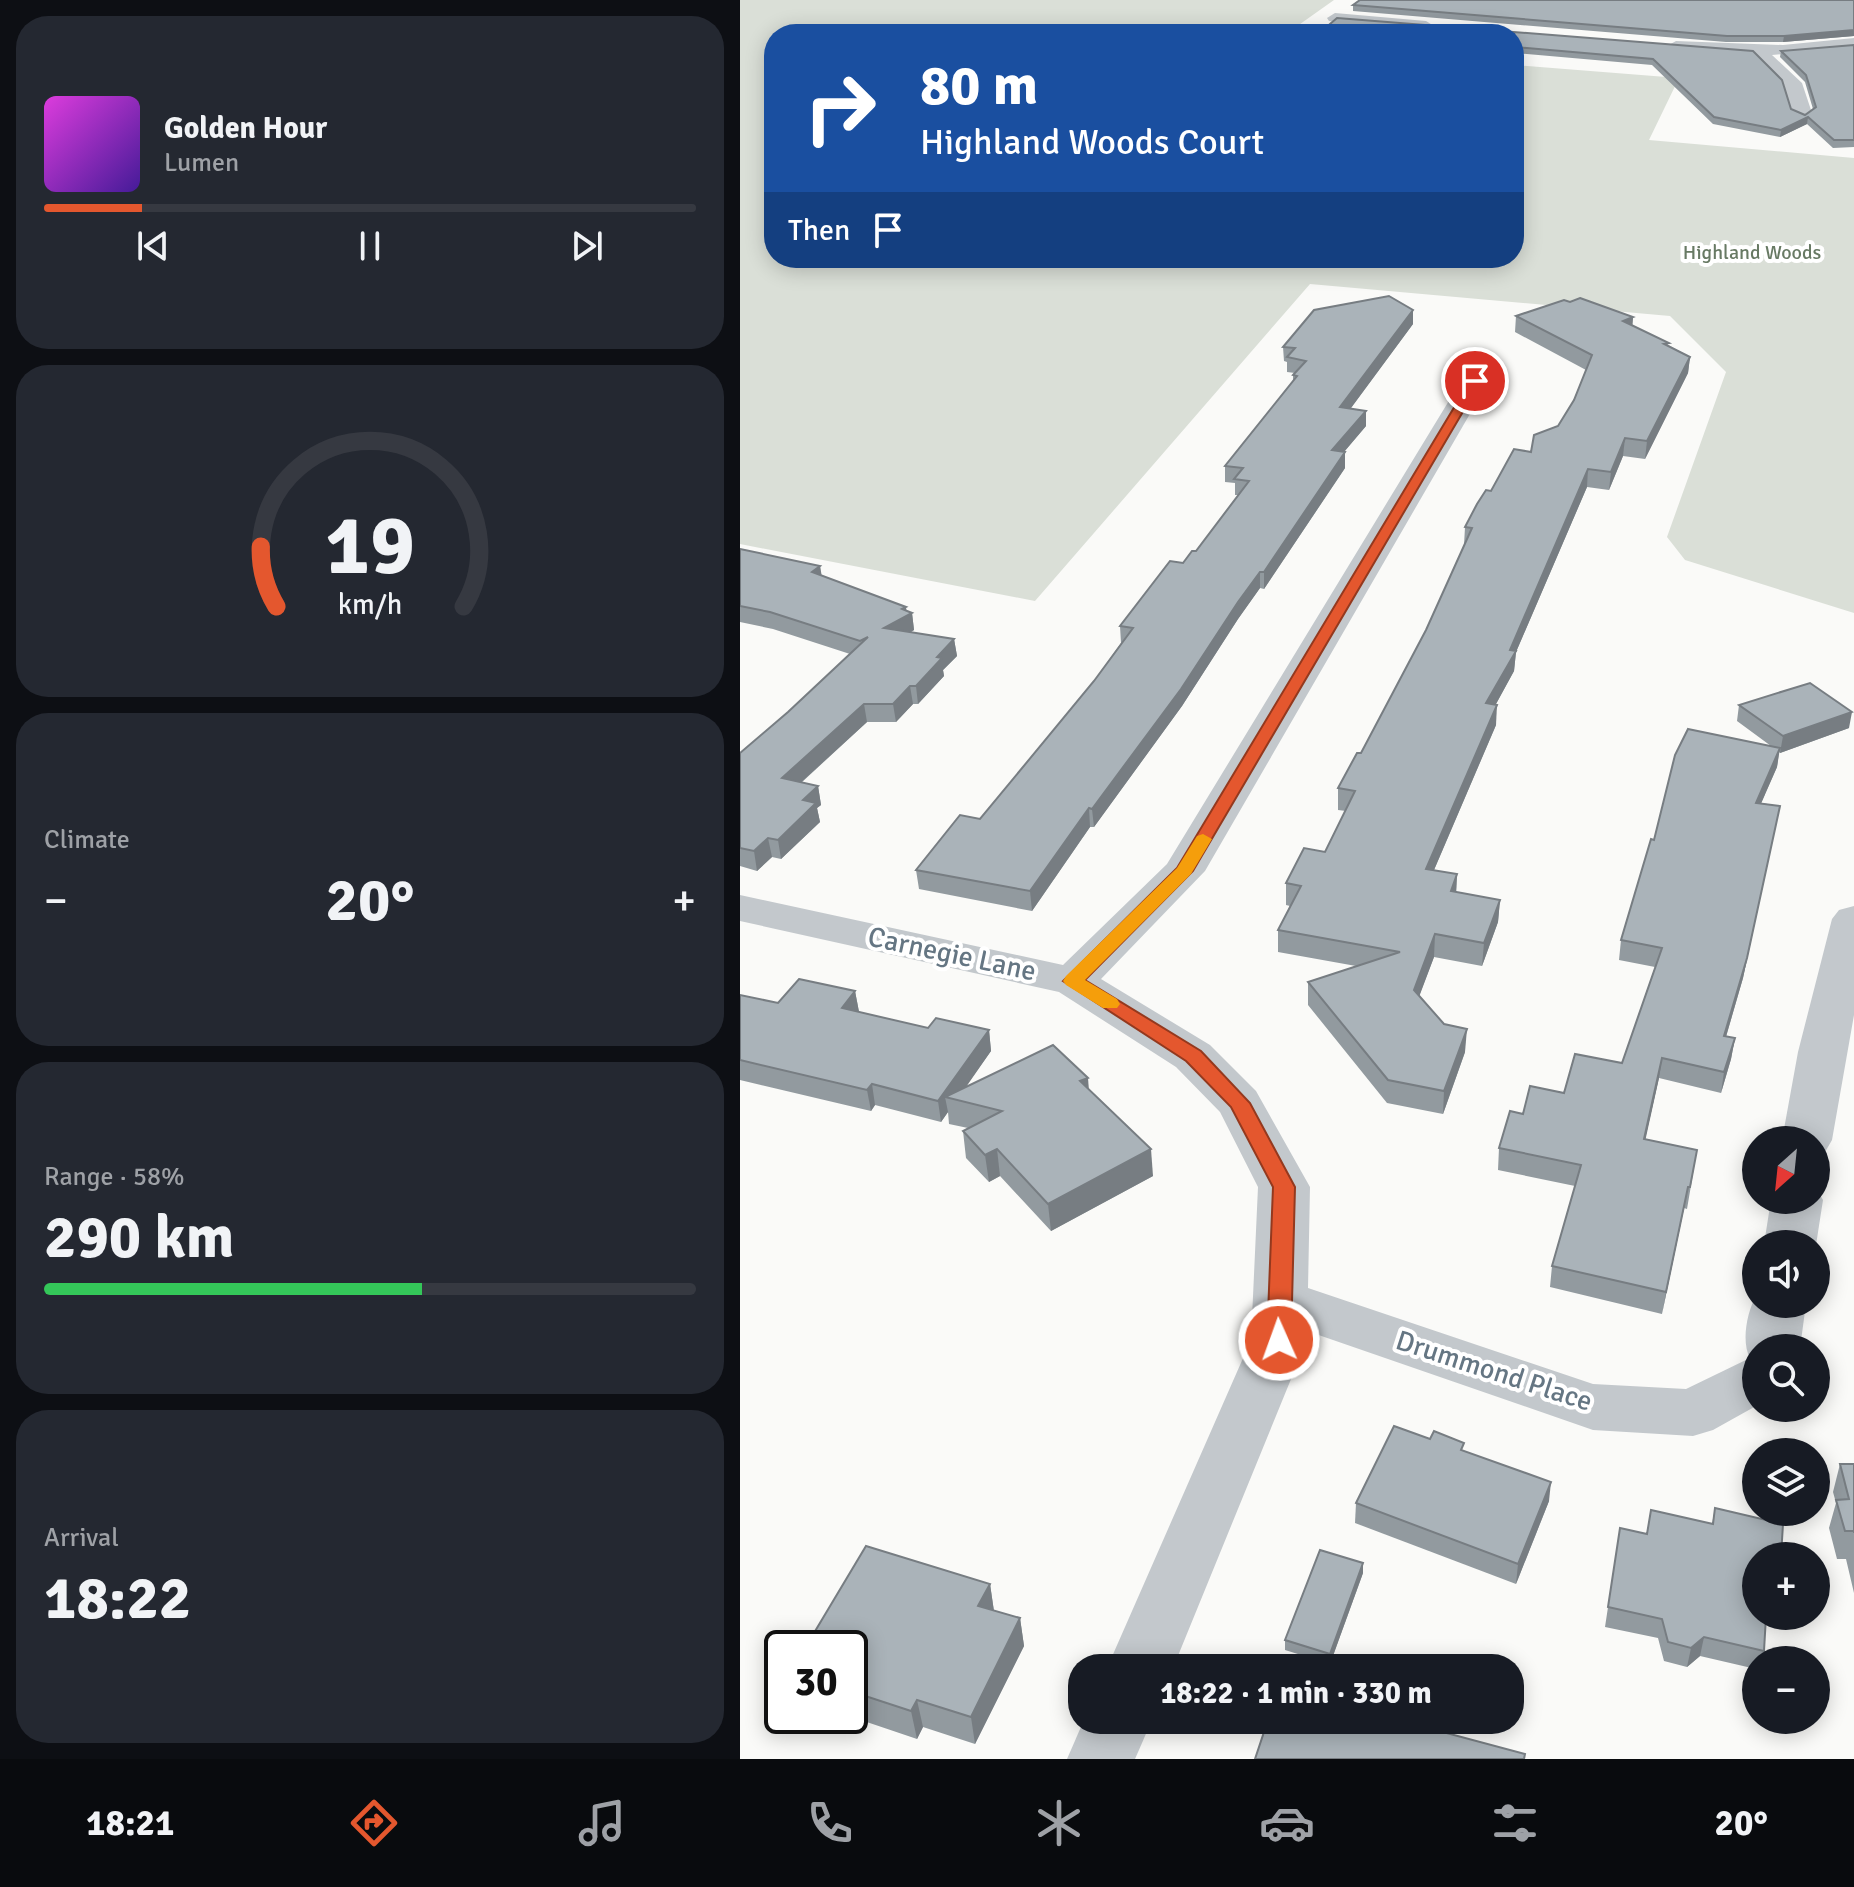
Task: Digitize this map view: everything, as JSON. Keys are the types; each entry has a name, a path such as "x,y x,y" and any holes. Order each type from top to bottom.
{"street":[{"path":"1335,18 1437,24"},
{"path":"1661,45 1757,50 1854,43"},
{"path":"1757,50 1793,83 1802,113"},
{"path":"1073,981 1184,871 1475,381"},
{"name":"Carnegie Lane","path":"740,908 1073,981 1193,1056 1239,1103 1284,1187 1279,1340 1146,1654"},
{"path":"1812,1126 1838,1055 1854,919"},
{"name":"Drummond Place","path":"1278,1299 1593,1407 1693,1413 1742,1387"},
{"path":"1101,1759 1112,1734"}],"green space":[{"name":"Highland Woods","path":"740,0 1334,0 1300,24 764,24 764,268 1524,268 1524,66 1679,78 1649,140 1854,158 1854,613 1685,560 1667,537 1726,372 1670,316 1310,284 1035,601 740,544"}],"building":[{"path":"1360,0 1854,0 1854,30 1784,36 1727,36 1353,5"},
{"path":"1337,18 1413,24 1330,24"},
{"path":"1524,33 1753,51 1782,80 1791,109 1805,115 1816,107 1806,75 1781,51 1854,45 1854,140 1834,140 1808,117 1781,130 1714,117 1653,59 1524,48"},
{"path":"1389,296 1413,310 1340,407 1366,411 1332,450 1345,452 1264,572 1260,572 1238,602 1181,689 1092,809 1089,808 1030,891 916,870 960,815 980,819 1094,681 1133,628 1120,626 1170,561 1183,563 1192,551 1196,551 1249,481 1234,479 1243,468 1225,466 1306,361 1287,357 1295,348 1283,347 1314,310"},
{"path":"1580,298 1633,317 1623,321 1690,357 1647,441 1625,438 1611,472 1588,469 1510,650 1516,651 1486,703 1497,705 1426,869 1457,874 1451,891 1500,900 1484,943 1435,934 1414,990 1444,1024 1467,1029 1444,1091 1388,1080 1308,982 1400,952 1278,930 1301,886 1286,883 1304,848 1325,852 1355,791 1338,788 1357,753 1361,753 1426,630 1472,528 1465,527 1477,504 1486,490 1491,491 1514,449 1531,452 1534,435 1558,426 1574,400 1592,355 1516,316 1564,300 1570,302"},
{"path":"740,549 820,566 812,572 906,607 902,609 912,613 884,628 954,639 937,657 942,658 916,686 910,686 893,704 864,704 782,778 818,786 803,800 816,803 778,840 768,838 754,851 740,848 740,753 868,637 860,641 770,612 740,606"},
{"path":"1810,683 1852,712 1783,736 1739,705"},
{"path":"1688,729 1780,748 1756,803 1780,806 1747,958 1724,1036 1735,1038 1724,1072 1662,1058 1644,1139 1697,1150 1666,1292 1552,1266 1581,1165 1499,1148 1510,1111 1523,1114 1530,1086 1564,1093 1575,1054 1622,1063 1662,948 1621,940 1651,839 1654,840 1675,755"},
{"path":"799,979 855,991 842,1008 928,1028 936,1018 989,1030 938,1101 872,1084 867,1090 740,1060 740,995 778,1003"},
{"path":"1053,1045 1088,1078 1080,1081 1151,1149 1048,1204 997,1149 985,1155 963,1131 1002,1111 945,1097"},
{"path":"1394,1426 1430,1439 1434,1431 1464,1443 1461,1450 1551,1482 1518,1564 1356,1503"},
{"path":"1840,1464 1854,1464 1854,1531 1845,1531 1836,1500 1849,1499"},
{"path":"1715,1508 1742,1514 1742,1526 1783,1526 1782,1542 1742,1542 1742,1630 1765,1630 1764,1646 1743,1646 1704,1637 1691,1648 1668,1642 1662,1619 1608,1607 1620,1528 1647,1534 1651,1510 1713,1524"},
{"path":"866,1546 990,1584 978,1606 1020,1618 971,1717 917,1700 911,1711 868,1697 868,1630 816,1630"},
{"path":"1320,1550 1363,1563 1330,1654 1285,1640"},
{"path":"1263,1734 1450,1734 1525,1754 1524,1759 1255,1759"}],"slow traffic":[{"path":"1110,1004 1073,981 1184,871 1203,839"}],"route":[{"path":"1279,1340 1284,1187 1239,1103 1193,1056 1073,981 1184,871 1475,381"}]}
